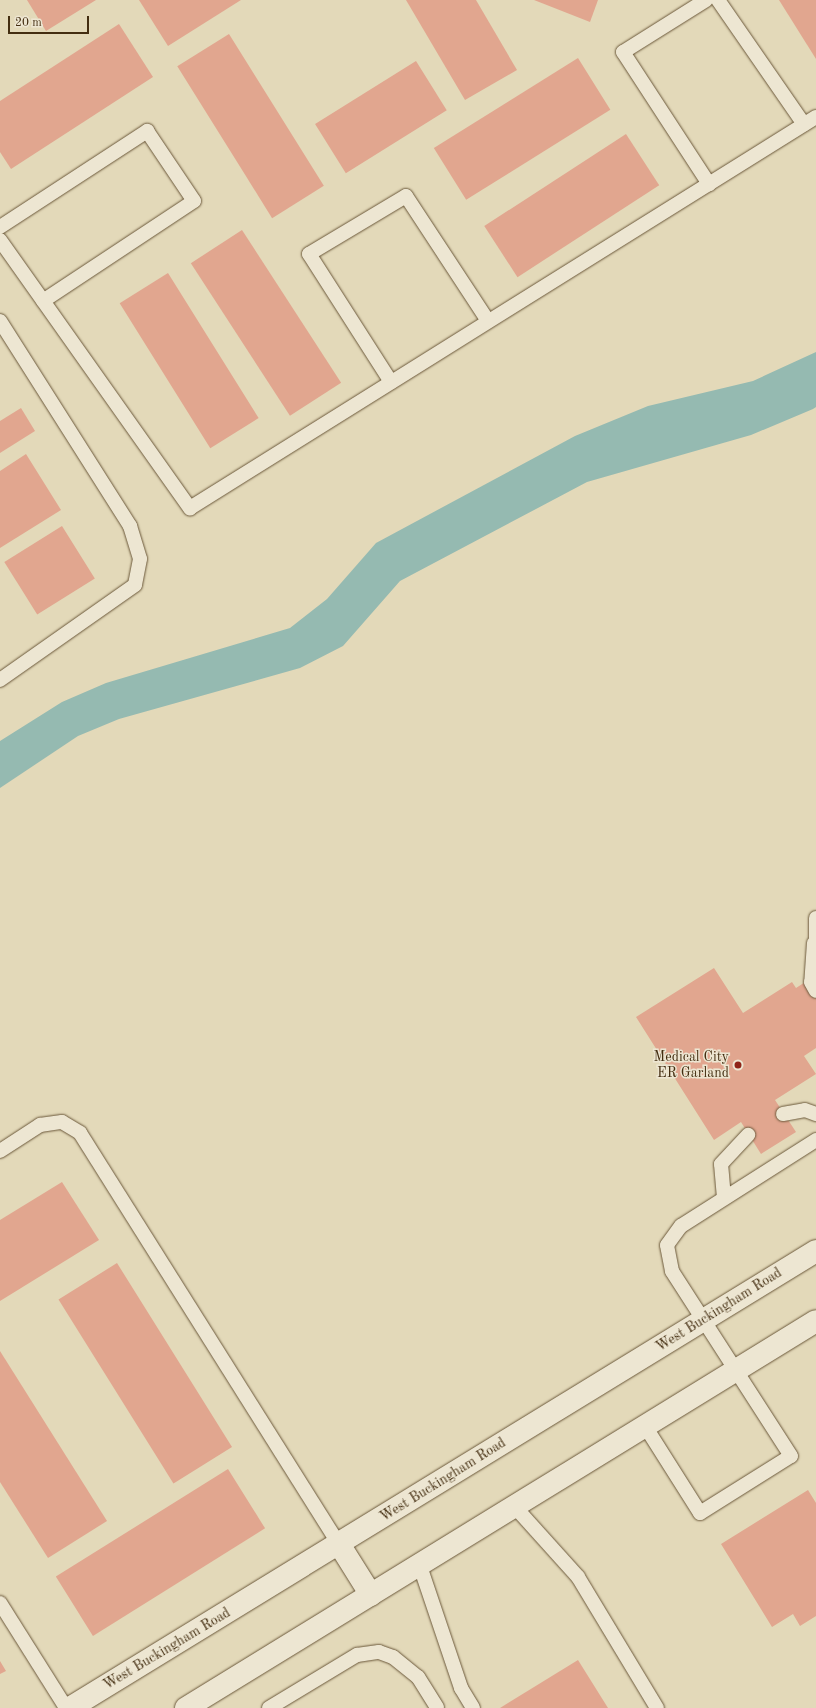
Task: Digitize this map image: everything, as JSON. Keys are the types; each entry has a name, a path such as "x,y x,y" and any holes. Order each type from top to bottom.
{"main road":[{"name":"West Buckingham Road","path":"70,1708 816,1251"},
{"path":"186,1708 420,1566 816,1321"},
{"path":"339,1544 371,1595"}],"lane":[{"path":"706,0 623,52 709,184"},
{"path":"0,240 190,508 810,121 718,0"},
{"path":"0,227 147,131 194,201 43,301"},
{"path":"391,382 309,254 406,196 488,321"},
{"path":"0,321 130,526 140,560 135,585 0,680"},
{"path":"816,918 811,982 816,991"},
{"path":"783,1114 805,1110 816,1114"},
{"path":"0,1152 40,1125 62,1122 80,1133 339,1544"},
{"path":"724,1198 721,1164 748,1135"},
{"path":"645,1426 700,1513 791,1456 672,1271 667,1245 681,1226 816,1140"},
{"path":"515,1507 578,1577 657,1708"},
{"path":"420,1566 461,1688 473,1708"},
{"path":"0,1603 66,1708"},
{"path":"269,1708 357,1655 379,1652 393,1657 413,1673 437,1708"}],"water":[{"path":"816,352 816,407 813,409 751,435 587,482 400,581 343,646 300,668 119,719 78,736 0,788 0,741 62,702 106,683 290,628 327,599 376,543 575,436 648,406 753,381"}],"building":[{"path":"27,0 96,0 46,31"},
{"path":"139,0 241,0 168,46"},
{"path":"406,0 476,0 517,70 465,100"},
{"path":"534,0 598,0 590,22"},
{"path":"779,0 816,0 816,59"},
{"path":"119,24 153,77 11,169 0,152 0,101"},
{"path":"229,34 324,186 272,218 177,66"},
{"path":"578,58 610,110 466,200 434,148"},
{"path":"416,61 447,110 346,173 315,124"},
{"path":"626,134 659,185 517,277 484,226"},
{"path":"242,230 341,383 290,416 191,263"},
{"path":"168,273 259,418 210,448 120,303"},
{"path":"21,408 35,431 0,453 0,421"},
{"path":"26,454 61,510 0,548 0,471"},
{"path":"62,526 95,579 37,615 4,562"},
{"name":"Medical City ER Garland","path":"714,968 743,1013 792,982 796,988 813,977 816,982 816,1048 804,1056 816,1074 775,1100 796,1132 761,1154 741,1122 714,1140 636,1017"},
{"path":"62,1182 99,1240 0,1301 0,1220"},
{"path":"117,1263 232,1447 173,1484 58,1300"},
{"path":"0,1351 107,1521 48,1558 0,1482"},
{"path":"228,1469 265,1528 93,1636 56,1577"},
{"path":"808,1490 816,1503 816,1616 800,1626 793,1614 772,1627 721,1544"},
{"path":"578,1660 608,1708 500,1708"},
{"path":"0,1661 6,1671 0,1674"}],"place":[{"name":"Medical City ER Garland","path":"738,1065"}]}
